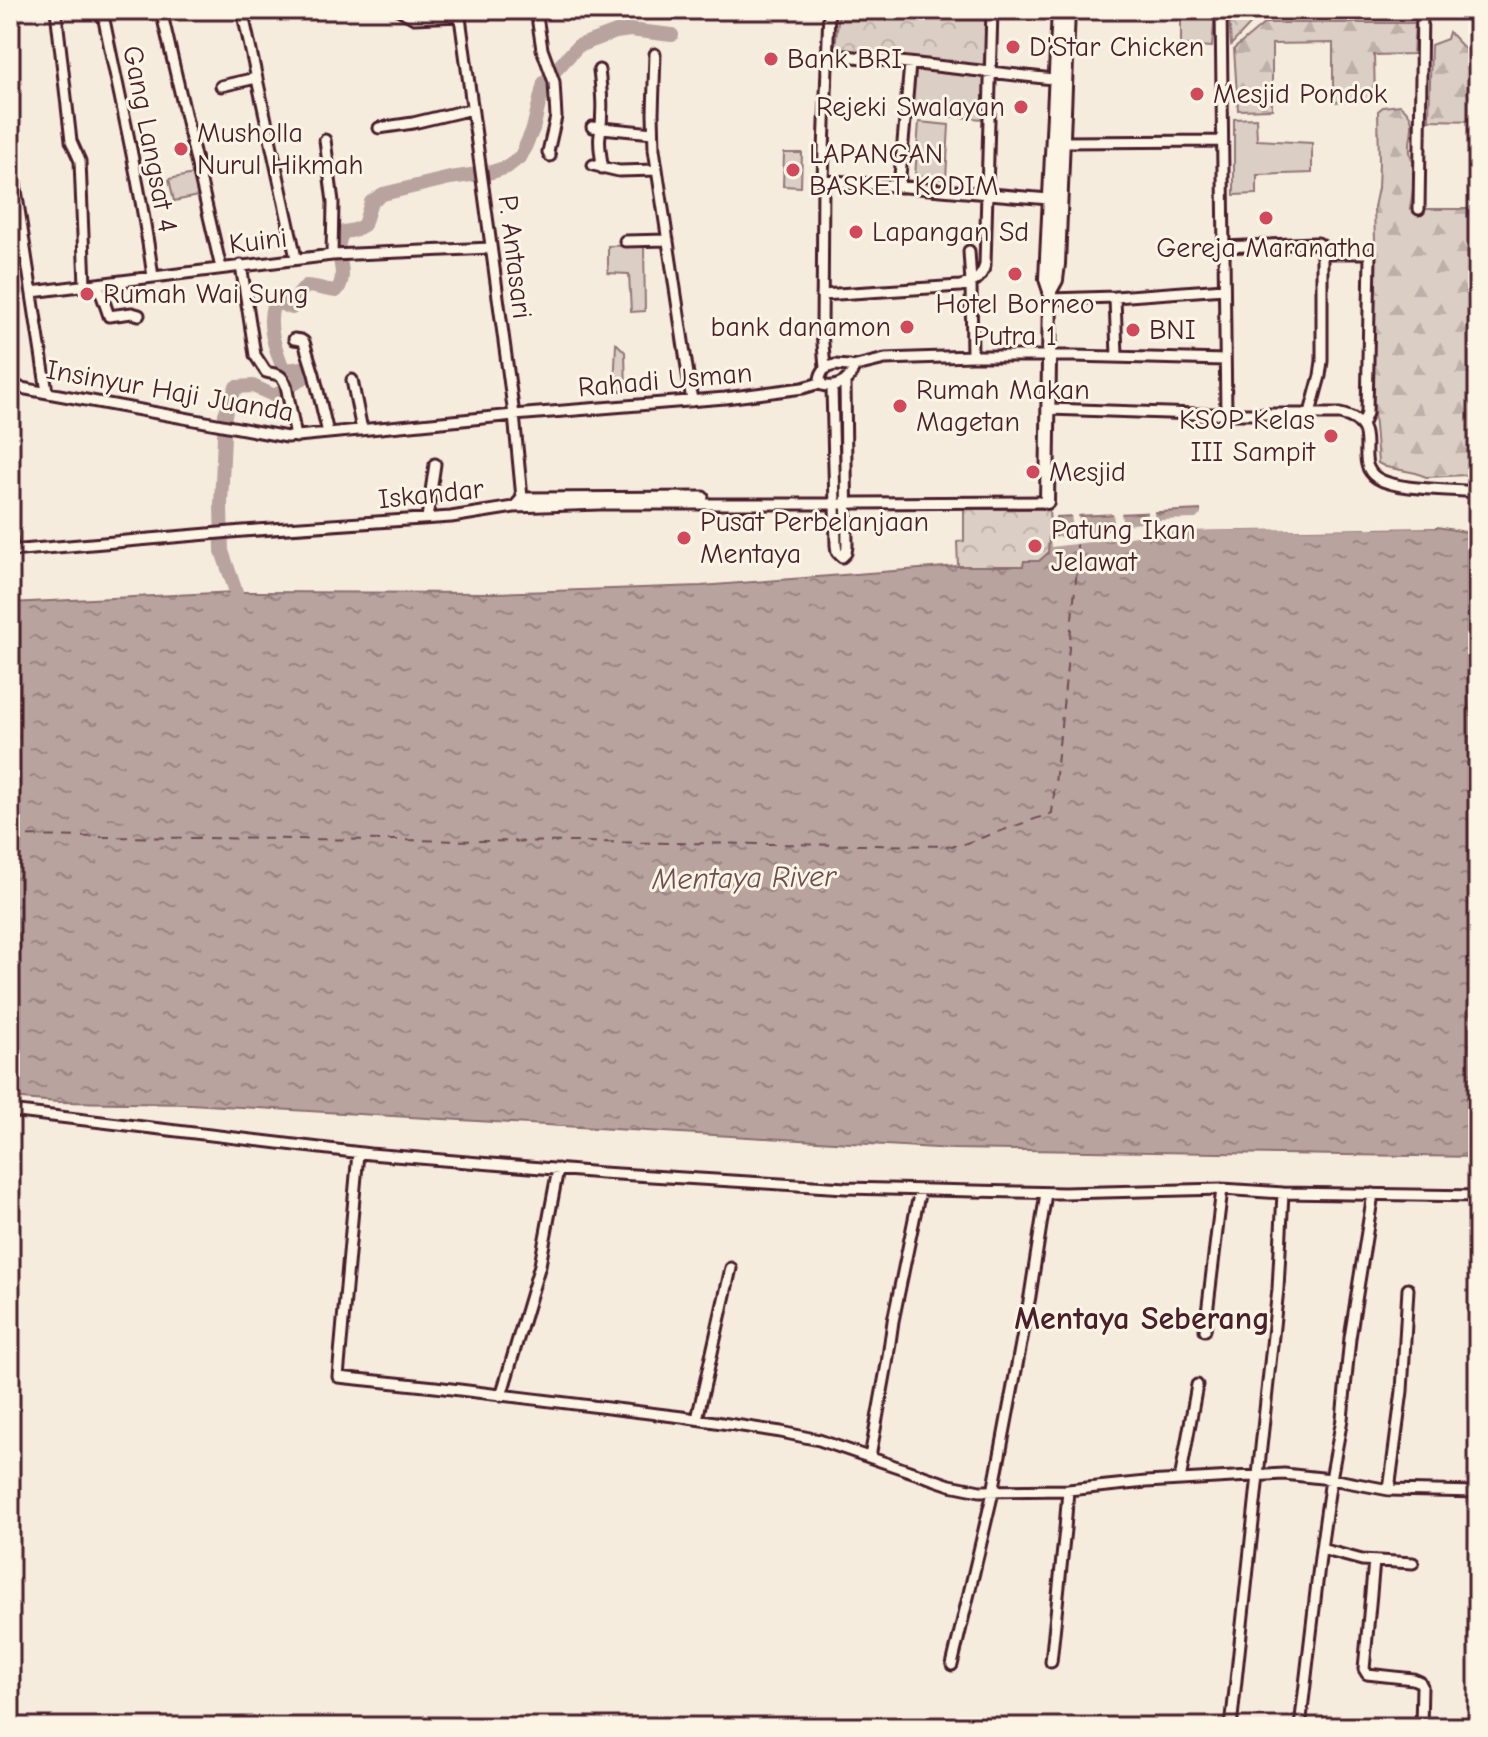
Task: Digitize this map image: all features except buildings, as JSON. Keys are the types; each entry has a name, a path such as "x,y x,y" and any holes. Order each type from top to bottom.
{"highway":[{"path":"1050,295 1058,264 1062,142 1059,10"},
{"path":"1047,502 1050,295 1046,279 1049,199 1068,10"}],"street":[{"path":"56,10 71,141 80,161 85,285"},
{"name":"Gang Langsat 4","path":"102,10 136,165 153,277"},
{"path":"161,10 221,268"},
{"path":"242,10 296,258"},
{"path":"400,10 414,18 459,13"},
{"path":"536,10 542,49 551,73 556,117 548,152 550,156"},
{"path":"829,10 823,180 822,332 825,368 820,383 832,387 845,382 851,375 852,367"},
{"path":"822,295 960,286 979,278 985,265 992,10"},
{"path":"1221,10 1226,414"},
{"path":"1419,209 1422,10"},
{"name":"P. Antasari","path":"459,13 514,415 522,498"},
{"path":"655,54 653,133 692,401"},
{"path":"827,54 1061,79"},
{"path":"899,187 910,64"},
{"path":"599,70 602,95 597,127 600,135 598,166 619,171 657,170"},
{"path":"221,86 256,78"},
{"path":"379,128 472,109"},
{"path":"597,127 653,133"},
{"path":"325,140 337,254"},
{"path":"1062,142 1222,141"},
{"path":"10,151 47,392"},
{"path":"823,180 1049,199"},
{"path":"625,241 668,240"},
{"path":"1224,247 1318,243 1322,246 1322,361 1310,413"},
{"name":"Kuini","path":"32,292 337,254 491,248"},
{"path":"969,251 972,356"},
{"path":"1322,253 1366,253 1370,256 1367,413 1362,426"},
{"path":"241,265 256,359 267,373 282,376 296,437"},
{"path":"98,284 109,316 139,315"},
{"path":"1050,295 1115,297 1224,289"},
{"path":"1115,297 1117,357"},
{"path":"294,339 304,342 328,433"},
{"path":"825,368 852,367 885,359 972,356 1225,360"},
{"path":"352,380 362,430"},
{"path":"844,502 845,382"},
{"name":"Rahadi Usman","path":"514,415 692,401 803,388 820,383"},
{"name":"Insinyur Haji Juanda","path":"10,386 277,437 514,415"},
{"path":"832,387 844,502"},
{"path":"1049,409 1352,416 1362,426 1369,471 1375,477 1386,483 1419,488 1473,491"},
{"path":"427,518 435,464"},
{"path":"514,507 522,498"},
{"name":"Iskandar","path":"522,498 844,502"},
{"name":"Iskandar","path":"11,551 451,517 514,507 1047,502"},
{"path":"10,519 11,551"},
{"path":"10,1111 358,1153 813,1186 1046,1193 1222,1189 1478,1196"},
{"path":"358,1153 338,1377 697,1419 819,1440 950,1485 993,1492 1068,1490 1258,1474 1299,1475 1389,1490 1478,1492"},
{"path":"501,1396 540,1265 558,1169"},
{"path":"1205,1330 1222,1189"},
{"path":"870,1457 893,1321 920,1190"},
{"path":"952,1665 993,1492 1046,1193"},
{"path":"1231,1727 1278,1289 1283,1193"},
{"path":"1300,1727 1321,1549 1373,1194"},
{"path":"697,1419 731,1268"},
{"path":"1389,1490 1402,1391 1408,1289"},
{"path":"1180,1480 1197,1385"},
{"path":"1051,1662 1068,1490"},
{"path":"1321,1549 1362,1560 1413,1563"},
{"path":"1374,1561 1364,1669 1367,1674 1420,1682 1421,1727"}],"green space":[{"path":"839,10 989,10 983,68 835,49"},
{"path":"1181,11 1215,12 1212,47 1181,45"},
{"path":"1229,15 1259,15 1231,45"},
{"path":"1265,23 1415,23 1413,54 1374,55 1375,100 1333,102 1333,43 1272,44 1272,109 1238,110 1234,49"},
{"path":"1449,32 1464,48 1478,40 1478,121 1429,120 1431,45 1447,39"},
{"path":"916,70 986,78 983,119 911,113"},
{"path":"1400,105 1412,122 1410,152 1414,175 1410,209 1478,209 1478,449 1467,475 1426,477 1378,463 1372,354 1378,111 1383,107"},
{"path":"1256,118 1257,140 1312,143 1312,173 1257,175 1257,194 1234,195 1234,119"},
{"path":"919,122 949,125 946,179 915,176"},
{"name":"LAPANGAN BASKET KODIM","path":"784,153 802,153 801,187 783,186"},
{"path":"194,174 198,196 174,201 169,179"},
{"path":"644,245 645,311 631,312 629,274 608,273 608,246"},
{"path":"616,343 625,352 626,391 614,391"},
{"path":"964,509 1049,509 1051,538 1048,553 1039,561 1024,561 1024,566 958,566 957,542 964,541"}],"water":[{"name":"Mentaya River","path":"1201,510 1208,530 1437,527 1478,534 1478,1157 953,1149 190,1104 10,1098 10,603 236,592 495,593 701,586 958,566 1023,566 1024,561 1039,561 1048,553 1049,537 1056,536 1056,517"}],"pier":[{"path":"1201,506 1210,526 1437,523 1437,527 1176,531 1051,547 1050,538 1068,536 1073,531 1071,514 1078,513 1080,530 1087,533 1109,530 1114,522 1113,512 1121,511 1122,521 1126,525 1141,523 1147,518 1147,511 1154,511 1154,517 1158,520 1196,519 1201,514"}],"waterway":[{"path":"236,612 236,592 222,551 225,414 236,387 253,386 275,396 303,378 304,370 287,370 282,366 271,329 273,306 279,303 292,308 306,286 336,291 342,277 340,239 344,232 364,225 371,202 383,194 450,178 492,172 507,167 521,156 533,129 544,83 578,46 630,30 672,35"}],"ferry route":[{"path":"10,836 958,846 1052,813 1077,570 1077,544"}],"place":[{"name":"D'Star Chicken","path":"1013,47"},
{"name":"Bank BRI","path":"771,59"},
{"name":"Mesjid Pondok","path":"1197,94"},
{"name":"Rejeki Swalayan","path":"1021,107"},
{"name":"Musholla Nurul Hikmah","path":"181,149"},
{"name":"LAPANGAN BASKET KODIM","path":"793,170"},
{"name":"Gereja Maranatha","path":"1266,218"},
{"name":"Lapangan Sd","path":"856,232"},
{"name":"Hotel Borneo Putra 1","path":"1015,274"},
{"name":"Rumah Wai Sung","path":"87,294"},
{"name":"bank danamon","path":"907,327"},
{"name":"BNI","path":"1133,330"},
{"name":"Rumah Makan Magetan","path":"900,406"},
{"name":"KSOP Kelas III Sampit","path":"1331,436"},
{"name":"Mesjid","path":"1033,472"},
{"name":"Pusat Perbelanjaan Mentaya","path":"684,538"},
{"name":"Patung Ikan Jelawat","path":"1035,546"}],"district":[{"name":"Mentaya Seberang","path":"1142,1318"}]}
